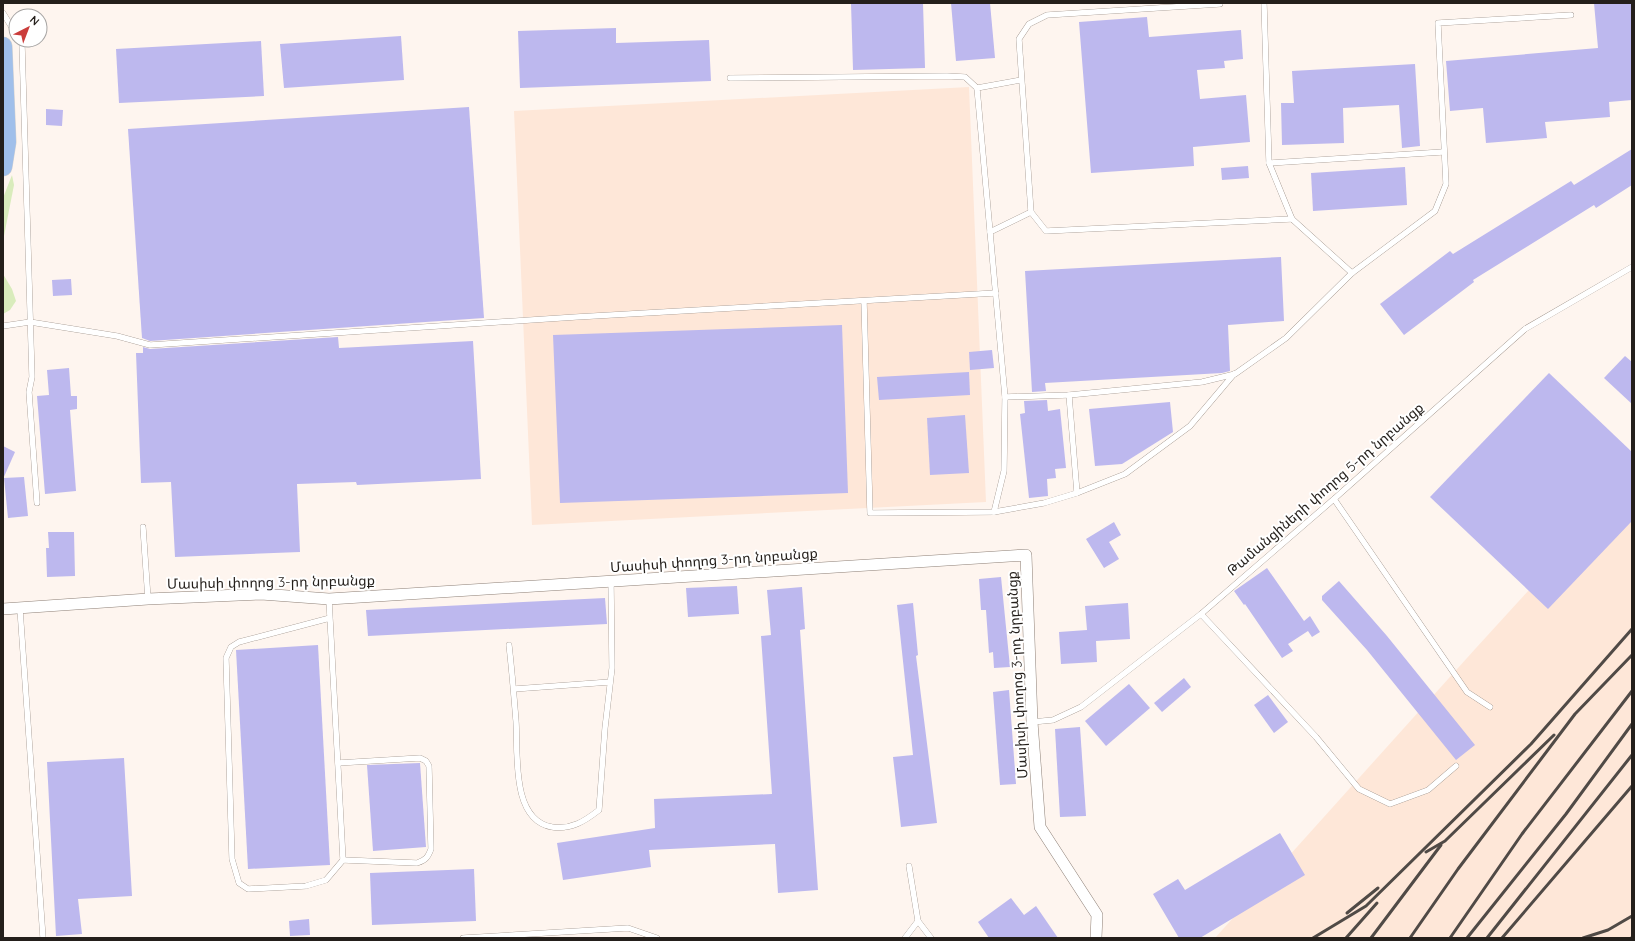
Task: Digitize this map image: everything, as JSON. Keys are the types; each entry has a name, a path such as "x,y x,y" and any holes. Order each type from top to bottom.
{"main road":[{"path":"3,46 7,142 3,167"}],"street":[{"name":"Մասիսի փողոց 3-րդ նրբանցք","path":"3,609 148,599 261,594 329,599 1026,555 1032,722 1040,827 1097,915 1096,938"}],"lane":[{"path":"1264,3 1269,163 1292,219 1352,273"},
{"path":"1220,4 1047,15 1029,24 1019,39 1031,212 1046,231 1292,219"},
{"path":"864,301 870,513 994,512 1044,503 1077,493 1125,474 1190,426 1235,374 1286,338 1352,273 1435,211 1446,184 1443,152 1438,24 1571,15"},
{"path":"22,48 32,377 29,392 37,503"},
{"path":"730,78 947,76 965,77 978,88 1005,397 1004,471 994,512"},
{"path":"978,88 1021,80"},
{"path":"1269,163 1443,152"},
{"path":"990,232 1031,212"},
{"name":"Թամանցիների փողոց 5-րդ նրբանցք","path":"1032,722 1053,720 1081,707 1201,614 1334,499 1525,329 1632,267"},
{"path":"3,326 30,322 117,336 150,345 583,316 996,293"},
{"path":"1005,397 1069,395 1202,382 1235,374"},
{"path":"1069,395 1077,493"},
{"path":"1334,499 1467,692 1490,707"},
{"path":"143,527 148,599"},
{"path":"509,645 514,689 520,791 530,815 542,825 560,828 581,824 599,810 612,668 611,581"},
{"path":"329,599 343,860 326,880 306,886 248,889 239,883 232,859 226,658 231,647 239,642 330,618"},
{"path":"20,609 43,938"},
{"path":"1201,614 1316,737 1359,790 1390,804 1428,790 1456,766"},
{"path":"514,689 610,682"},
{"path":"338,763 420,758 426,761 429,766 431,849 429,857 417,863 343,860"},
{"path":"909,866 918,921 932,938"},
{"path":"905,938 918,921"},
{"path":"463,938 628,928 656,938"}],"shaded area":[{"path":"969,87 986,502 532,525 514,111"},
{"path":"1632,477 1632,938 1215,938 1476,648"}],"green space":[{"path":"12,175 14,185 3,241 3,198"},
{"path":"3,274 12,289 16,301 10,310 3,314"}],"building":[{"path":"851,3 923,3 925,68 853,70"},
{"path":"951,3 990,3 995,58 956,61"},
{"path":"1594,3 1632,3 1632,100 1609,102 1610,117 1545,122 1547,138 1486,143 1483,108 1450,111 1446,61 1598,48"},
{"path":"1147,17 1149,37 1241,30 1243,59 1224,61 1225,68 1197,70 1200,99 1246,95 1250,142 1193,147 1194,166 1091,173 1079,22"},
{"path":"616,28 616,43 709,40 711,81 520,88 518,31"},
{"path":"401,36 404,80 284,88 280,44"},
{"path":"261,41 264,96 119,103 116,49"},
{"path":"1415,64 1420,146 1402,148 1399,105 1343,108 1344,143 1282,145 1281,103 1294,103 1292,71"},
{"path":"469,107 484,318 150,341 142,338 128,129"},
{"path":"46,109 63,110 62,126 46,125"},
{"path":"1632,149 1632,185 1596,208 1594,205 1473,280 1474,282 1404,335 1380,304 1450,251 1453,254 1571,181 1574,185"},
{"path":"1248,166 1249,178 1222,180 1221,168"},
{"path":"1405,167 1407,205 1313,211 1311,173"},
{"path":"1281,257 1284,321 1228,325 1230,371 1222,373 1045,383 1046,391 1032,392 1025,271"},
{"path":"71,279 72,295 53,296 52,280"},
{"path":"842,325 848,493 560,503 553,335"},
{"path":"338,337 339,348 473,341 481,479 357,485 356,482 297,484 300,552 175,557 171,482 141,483 136,353 143,353 143,347 150,349"},
{"path":"992,350 994,368 970,370 969,352"},
{"path":"1625,356 1632,362 1632,404 1604,378"},
{"path":"69,368 71,396 77,396 77,409 70,410 76,491 45,494 37,396 49,395 47,370"},
{"path":"969,372 970,395 879,400 877,377"},
{"path":"1549,373 1632,452 1632,521 1548,609 1430,497"},
{"path":"1047,400 1048,411 1060,409 1066,468 1055,469 1056,478 1047,479 1048,496 1029,498 1020,414 1025,413 1024,401"},
{"path":"1170,402 1173,432 1122,464 1095,466 1089,409"},
{"path":"965,415 969,473 930,475 927,418"},
{"path":"3,446 15,452 3,479"},
{"path":"24,477 28,516 8,518 4,478"},
{"path":"1114,522 1121,535 1109,542 1119,559 1104,568 1086,539"},
{"path":"48,532 74,532 75,576 47,577 46,548 49,548"},
{"path":"1267,568 1304,621 1310,616 1320,632 1312,637 1308,631 1288,644 1293,651 1282,658 1245,604 1244,605 1234,591"},
{"path":"1001,577 1010,667 994,668 993,652 989,653 986,610 981,610 979,579"},
{"path":"1339,581 1387,636 1475,745 1456,760 1367,650 1322,600 1322,596"},
{"path":"737,586 739,614 688,617 686,588"},
{"path":"802,587 805,629 800,630 818,890 778,893 775,844 649,850 651,867 563,880 557,843 655,828 654,799 772,794 761,636 771,635 767,590"},
{"path":"605,598 607,624 368,636 366,610"},
{"path":"913,603 918,655 916,656 937,823 901,827 893,757 913,755 897,605"},
{"path":"1128,603 1130,639 1096,641 1097,662 1061,664 1059,632 1087,630 1085,606"},
{"path":"318,645 330,865 248,869 236,650"},
{"path":"1184,678 1191,687 1162,712 1154,703"},
{"path":"1129,684 1150,708 1106,746 1085,721"},
{"path":"1009,690 1016,784 1000,785 993,692"},
{"path":"1268,695 1288,722 1274,733 1254,705"},
{"path":"1080,727 1086,816 1060,817 1055,729"},
{"path":"124,758 132,896 78,899 82,934 56,936 47,762"},
{"path":"420,763 426,847 373,851 367,765"},
{"path":"1280,833 1305,875 1200,938 1179,938 1153,894 1178,879 1185,890"},
{"path":"474,869 476,921 372,925 370,873"},
{"path":"1011,898 1024,915 1036,906 1058,938 989,938 978,922"},
{"path":"309,919 310,935 290,936 289,921"}],"railway":[{"path":"1313,938 1366,906 1531,744 1632,629"},
{"path":"1410,938 1458,869 1575,714 1632,655"},
{"path":"1450,938 1522,834 1632,691"},
{"path":"1467,938 1566,814 1632,724"},
{"path":"1426,852 1445,841 1554,735"},
{"path":"1487,938 1632,755"},
{"path":"1502,938 1632,786"},
{"path":"1371,938 1441,845"},
{"path":"1347,913 1378,888"},
{"path":"1346,938 1377,903"},
{"path":"1583,938 1608,930 1632,916"}]}
